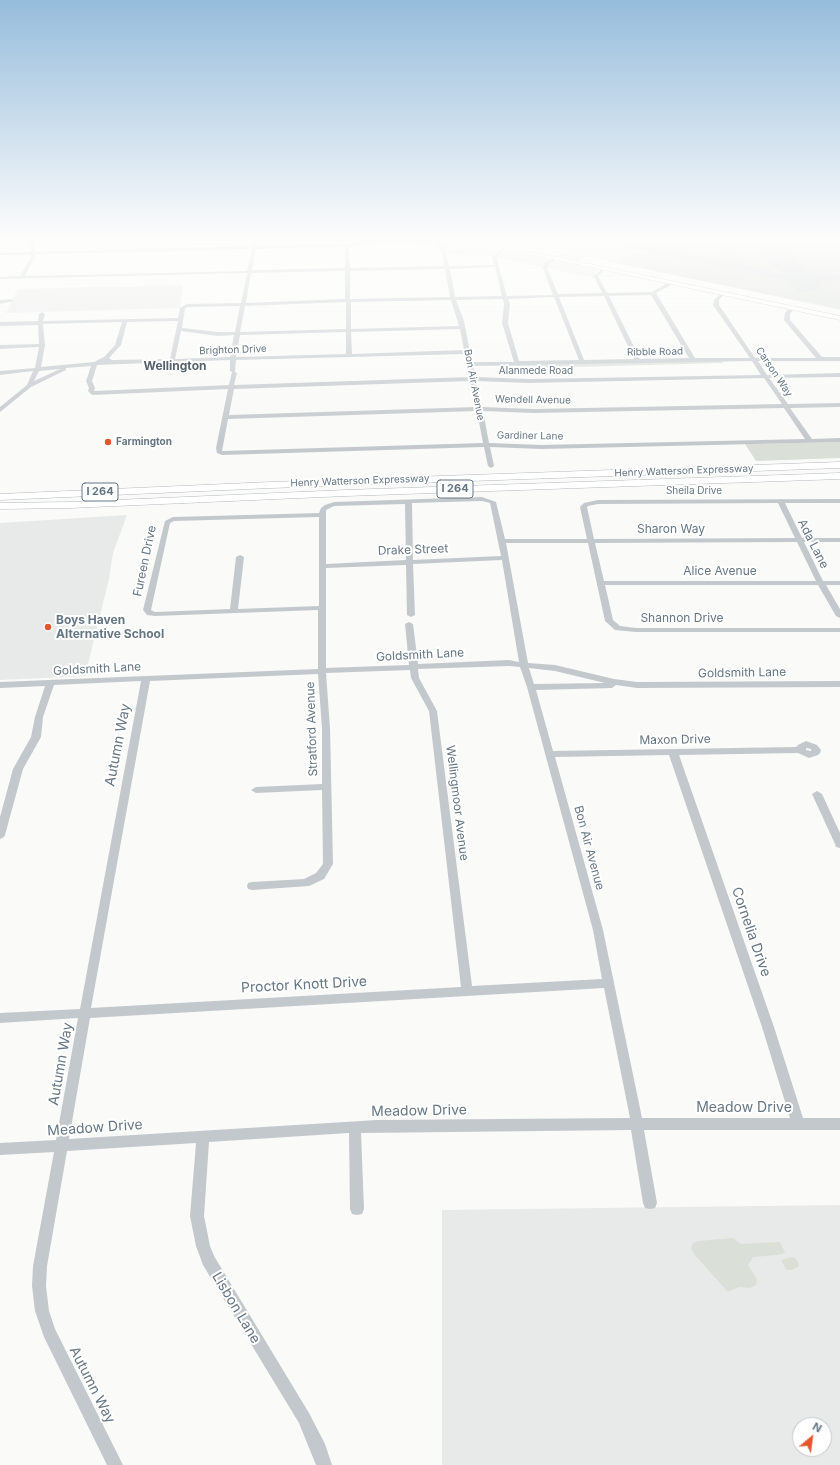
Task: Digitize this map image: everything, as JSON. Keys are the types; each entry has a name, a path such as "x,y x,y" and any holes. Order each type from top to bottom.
{"highway":[{"name":"Henry Watterson Expressway","path":"0,497 200,488 840,465"},
{"name":"Henry Watterson Expressway","path":"0,506 70,505 354,492 840,476"},
{"path":"0,489 113,486 200,488"},
{"path":"0,512 70,505"}],"main road":[{"path":"774,305 840,319"}],"street":[{"path":"172,361 183,308 196,305"},
{"path":"226,417 233,372 233,359 243,305"},
{"path":"348,305 349,355"},
{"name":"Bon Air Avenue","path":"455,305 471,364 491,466"},
{"path":"507,305 508,309 505,324 517,363"},
{"path":"560,305 582,362"},
{"path":"610,305 638,361"},
{"path":"661,305 693,360"},
{"name":"Carson Way","path":"716,305 810,441"},
{"path":"791,309 787,314 787,320 820,360"},
{"path":"29,386 37,369 42,345 40,323 42,314"},
{"path":"0,324 181,319"},
{"path":"96,364 112,353 118,345 125,320"},
{"path":"155,320 179,328 202,333 238,334 462,327"},
{"path":"0,347 42,345"},
{"name":"Brighton Drive","path":"0,373 114,362 468,352"},
{"path":"106,358 114,362"},
{"name":"Ribble Road","path":"471,364 840,359"},
{"name":"Alanmede Road","path":"96,364 89,379 92,388 108,392 473,379 522,381 840,375"},
{"path":"0,410 29,386 56,372 76,365"},
{"path":"3,399 16,396"},
{"name":"Wendell Avenue","path":"226,417 479,409 534,411 840,405"},
{"name":"Gardiner Lane","path":"226,417 219,448 220,452 486,445 541,447 840,440"},
{"name":"Bon Air Avenue","path":"408,502 482,499 491,500 494,503 524,663 598,930 637,1124 650,1203"},
{"name":"Ada Lane","path":"780,501 821,583 840,616"},
{"name":"Sheila Drive","path":"590,541 583,508 590,503 840,501"},
{"path":"323,512 327,506 334,504 408,502"},
{"name":"Wellingmoor Avenue","path":"408,502 410,619 415,678 433,711 467,990"},
{"name":"Stratford Avenue","path":"252,886 306,883 323,873 328,864 322,608 323,512"},
{"name":"Fureen Drive","path":"322,608 155,614 148,612 148,603 167,522 173,520 323,512"},
{"name":"Sharon Way","path":"502,541 840,540"},
{"name":"Shannon Drive","path":"590,541 610,621 613,625 621,629 840,630"},
{"path":"234,611 240,557"},
{"name":"Drake Street","path":"323,566 505,558"},
{"name":"Alice Avenue","path":"601,583 840,583"},
{"name":"Goldsmith Lane","path":"0,686 510,662 555,668 627,684 678,686 840,684"},
{"name":"Autumn Way","path":"115,1465 57,1350 42,1311 39,1286 40,1266 112,854 146,679"},
{"path":"0,835 18,769 36,737 39,718 50,683"},
{"path":"531,687 627,684"},
{"name":"Maxon Drive","path":"550,754 801,750"},
{"name":"Cornelia Drive","path":"673,752 768,1027 798,1123"},
{"path":"256,790 326,787"},
{"path":"816,794 840,844"},
{"name":"Proctor Knott Drive","path":"0,1018 609,983"},
{"name":"Meadow Drive","path":"0,1149 355,1127 798,1123 840,1124"},
{"path":"355,1127 357,1209"},
{"name":"Lisbon Lane","path":"203,1137 197,1216 203,1246 208,1260 304,1418 319,1450 324,1465"}],"shaded area":[{"path":"10,305 180,305 180,308 6,313"},
{"path":"818,305 840,305 840,310"},
{"path":"822,305 840,305 840,309"},
{"path":"722,361 723,363 524,369 512,369 502,365"},
{"path":"840,442 840,458 756,461 745,444"},
{"name":"Boys Haven Alternative School","path":"127,515 113,553 109,579 85,676 0,680 0,523"},
{"path":"840,1205 840,1465 442,1465 442,1210"},
{"path":"733,1238 741,1244 780,1242 785,1253 753,1257 748,1265 757,1279 756,1285 750,1288 739,1287 728,1292 694,1254 691,1248 693,1243 699,1241"},
{"path":"792,1257 796,1259 799,1264 798,1267 787,1270 781,1260"}],"place":[{"name":"Farmington","path":"108,442"},
{"name":"Boys Haven Alternative School","path":"48,627"}],"district":[{"name":"Wellington","path":"175,366"}]}
